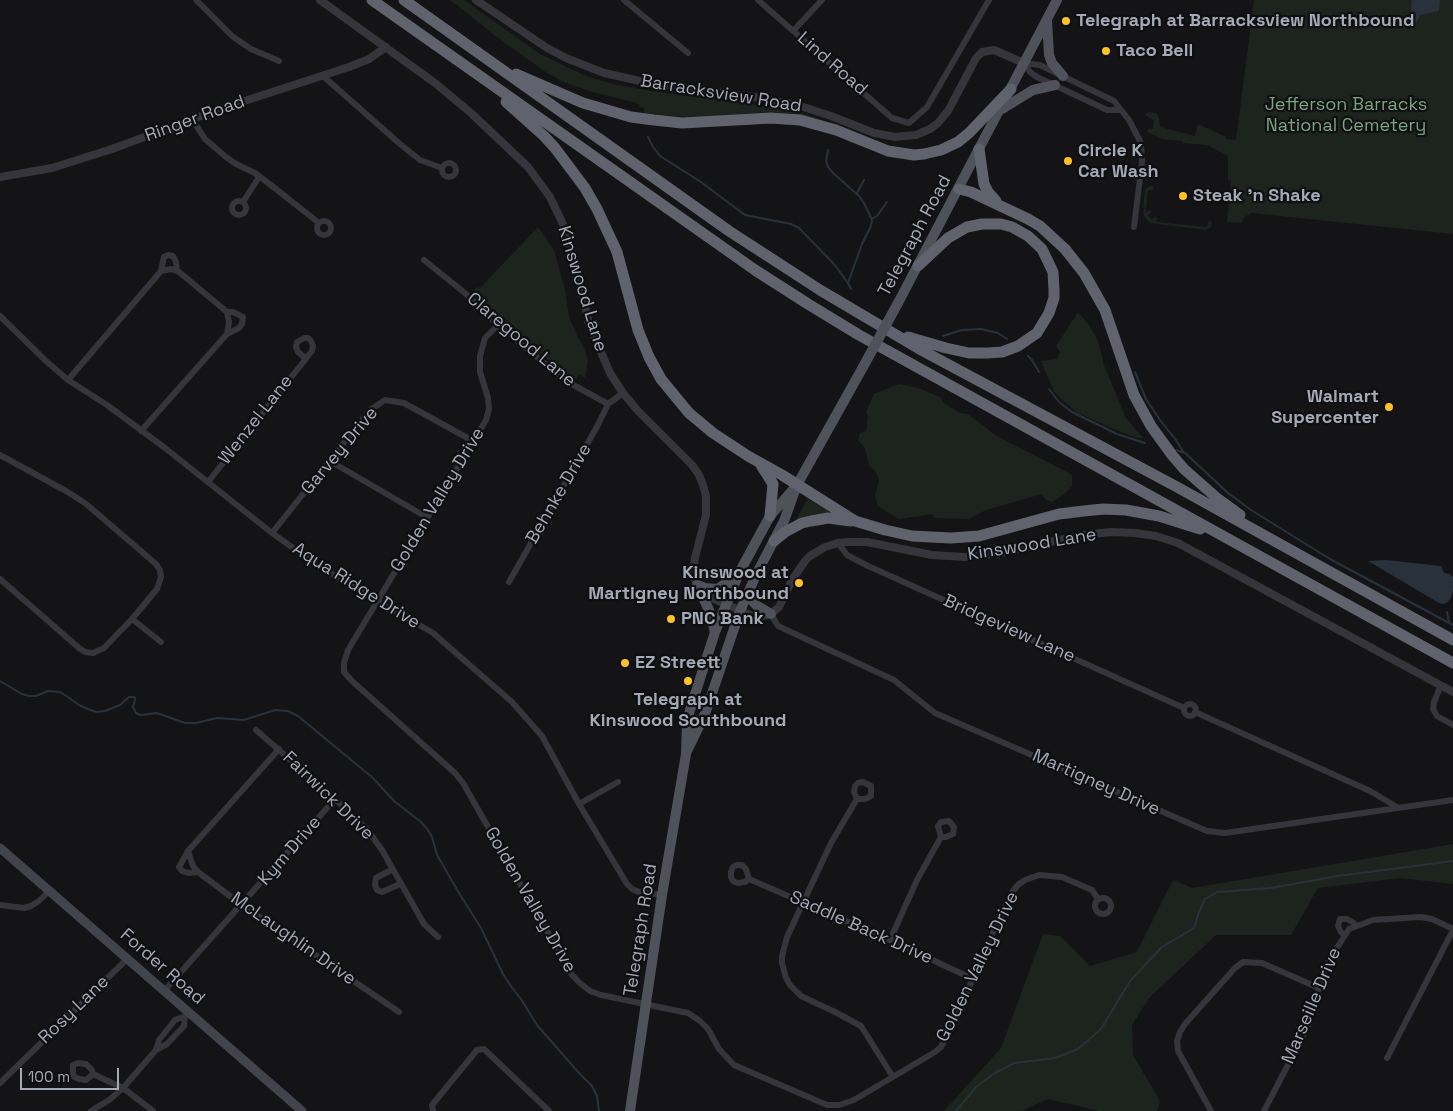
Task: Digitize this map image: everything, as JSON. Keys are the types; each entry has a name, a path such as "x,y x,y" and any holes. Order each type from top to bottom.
{"highway":[{"path":"372,0 755,270 808,304 859,335 1453,663"},
{"path":"404,0 758,252 820,290 931,355 1169,483 1453,640"},
{"path":"463,64 544,136 572,168 585,188 604,221 617,252 642,343 655,369 669,390 702,425 730,445 855,521"},
{"path":"495,65 583,103 631,116 682,123 763,118 800,120 836,130 888,151 914,155 941,150 958,142 1011,90"},
{"path":"979,149 984,184 988,192 1001,206"},
{"path":"959,189 971,192 1028,219 1046,231 1065,248 1084,273 1099,299 1111,324 1134,395 1151,426 1172,455 1199,483 1271,539"},
{"path":"888,330 958,351 995,353 1018,346 1031,338 1046,320 1052,305 1054,290 1053,272 1042,249 1032,239 1012,227 991,223 967,228 948,238 918,266"},
{"path":"758,462 773,484 770,516"},
{"path":"774,541 785,532 811,521 828,518 855,521 912,536 951,538 979,536 1041,519 1072,512 1093,510 1115,510 1159,516 1225,537"}],"main road":[{"name":"Telegraph Road","path":"686,754 705,714 740,611 784,522 797,484 918,266 1057,0"},
{"path":"1047,20 1049,55 1052,63 1063,76"},
{"path":"999,111 1033,90 1055,86"},
{"name":"Telegraph Road","path":"630,1111 662,895 686,754 687,723 690,710 715,632 739,573 770,516 797,484"},
{"path":"697,585 718,589 739,573"},
{"path":"697,585 709,610 715,632"},
{"path":"747,595 756,605 771,614"},
{"name":"Forder Road","path":"0,848 164,991 186,1014 302,1111"}],"street":[{"path":"196,0 232,36 251,49 279,61"},
{"name":"Kinswood Lane","path":"320,0 386,46 471,113 528,167 550,196 563,224 574,260 589,324 610,373 623,393 688,461 699,475 703,484 706,515 693,568 693,575 697,585"},
{"name":"Barracksview Road","path":"476,0 547,48 566,58 604,73 649,83 754,97 797,105 874,132 895,137 916,135 938,123 948,111 976,58 982,52 994,50 1024,63 1040,66 1114,101 1129,120 1141,143 1142,162 1134,227"},
{"path":"624,0 688,53"},
{"name":"Lind Road","path":"758,0 892,118 909,123 927,107 989,0"},
{"path":"794,30 822,0"},
{"name":"Ringer Road","path":"0,177 33,172 112,150 220,109 369,59 386,46"},
{"name":"Barracksview Road","path":"1024,63 1030,72 1055,86 1107,110 1121,110"},
{"path":"323,76 420,160 442,168"},
{"path":"192,119 205,139 231,161 255,173 319,223"},
{"path":"243,202 259,177"},
{"path":"68,380 161,271 164,257 168,255 173,256 177,271"},
{"name":"Claregood Lane","path":"424,260 566,381 608,404"},
{"path":"161,271 177,271 227,312 229,322 227,334"},
{"path":"141,431 227,334 239,328 242,324 243,317 233,312 227,312"},
{"name":"Aqua Ridge Drive","path":"1,318 68,380 107,405 272,533 320,567 433,634 512,702 542,736 626,884 639,892 662,895"},
{"name":"Golden Valley Drive","path":"498,324 485,338 479,362 488,398 489,409 486,420 348,650 344,662 344,672 456,773 572,975 590,991 601,995 688,1013 708,1029 719,1049 734,1064 827,1104 847,1103 941,1047 1003,910 1018,885 1025,880 1039,875 1062,877 1092,890 1098,900"},
{"name":"Wenzel Lane","path":"208,482 305,358"},
{"path":"608,404 623,393"},
{"name":"Garvey Drive","path":"272,533 370,410 385,400 404,402 473,441"},
{"name":"Behnke Drive","path":"509,582 608,404"},
{"path":"0,456 85,503 156,564 160,570 161,577 157,590 132,618 104,648 93,653 85,652 78,648 0,579"},
{"path":"330,461 428,518"},
{"name":"Kinswood Lane","path":"771,614 779,607 792,580 810,556 824,547 838,543 867,542 932,555 965,557 1001,553 1092,534 1111,532 1156,536 1178,543 1207,557 1453,692"},
{"name":"Bridgeview Lane","path":"838,543 847,554 868,566 1184,708 1188,704 1192,704 1195,707 1195,712 1370,791 1397,807"},
{"path":"697,585 706,594 740,611 757,616 771,614"},
{"name":"Martigney Drive","path":"771,614 778,626 894,680 935,712 1207,831 1225,833 1453,800"},
{"path":"132,618 161,642"},
{"path":"1441,685 1433,709 1437,716 1453,725"},
{"name":"Fairwick Drive","path":"256,730 335,799 367,830 382,850 424,924 438,937"},
{"path":"198,872 182,871 179,867 188,851 279,749"},
{"path":"579,804 618,782"},
{"name":"Kym Drive","path":"164,991 335,799"},
{"path":"857,799 830,842 787,937 782,963 786,978 801,996 861,1026 893,1077"},
{"path":"890,940 917,880 941,837"},
{"name":"McLaughlin Drive","path":"188,851 191,862 198,872 399,1012"},
{"path":"393,869 376,878 375,885 377,890 382,892 400,884"},
{"name":"Saddle Back Drive","path":"748,879 890,940 973,979"},
{"path":"0,904 24,908 39,901 48,891"},
{"path":"1344,935 1338,926 1340,920 1348,919 1354,923 1352,927 1373,920 1421,917 1432,919 1453,930 1386,1058"},
{"name":"Marseille Drive","path":"1264,1111 1308,1026 1328,962 1344,935 1352,927"},
{"name":"Rosy Lane","path":"0,1082 127,959"},
{"path":"1210,1111 1178,1051 1177,1041 1185,1024 1243,962 1262,963 1319,988"},
{"path":"91,1111 109,1100 123,1088 156,1050 167,1044 184,1026 186,1014"},
{"path":"156,1050 159,1040 174,1020 186,1014"},
{"path":"433,1111 432,1104 477,1050 484,1049 549,1111"},
{"path":"93,1074 123,1088 154,1111"}],"green space":[{"path":"449,0 464,0 540,54 586,76 613,84 645,90 779,108 826,121 796,114 773,112 692,117 644,113 644,108 640,107 637,103 589,91 564,82 547,73"},
{"name":"Jefferson Barracks National Cemetery","path":"1254,0 1453,0 1453,234 1251,213 1243,218 1242,223 1227,222 1231,181 1228,180 1228,156 1207,145 1162,139 1147,131 1153,129 1154,120 1146,116 1146,113 1149,112 1157,114 1160,127 1195,136 1198,124 1226,137 1226,139 1236,140"},
{"path":"1149,186 1154,188 1153,190 1148,190 1146,211 1147,213 1148,210 1152,211 1148,216 1152,219 1156,216 1157,222 1207,227 1210,221 1212,223 1211,227 1206,230 1149,222 1144,216 1143,210 1145,208 1143,207 1145,190"},
{"path":"538,227 554,250 565,289 569,317 585,350 588,361 585,378 580,374 574,382 472,293 477,287 480,288"},
{"path":"1078,312 1089,325 1098,341 1104,365 1126,418 1143,438 1137,438 1111,428 1076,412 1054,392 1041,361 1057,359 1060,352 1056,346"},
{"path":"899,384 918,388 940,397 944,403 960,413 968,414 995,435 1072,475 1072,486 1052,502 1046,500 1042,494 986,510 968,519 934,518 932,514 899,519 878,506 875,496 879,480 876,472 869,466 865,448 858,440 860,433 866,431 868,415 866,412 874,394"},
{"path":"808,498 831,513 815,514 796,520"},
{"path":"1453,844 1453,884 1400,878 1318,888 1291,935 1216,935 1149,998 1132,1025 1133,1055 1160,1101 1157,1111 1099,1111 1048,1099 1022,1111 944,1111 1001,1048 1043,934 1060,936 1090,966 1137,952 1173,880 1192,888"}],"shaded area":[{"path":"1412,0 1440,0 1439,11 1420,15 1415,26 1409,22"},
{"path":"1386,560 1441,566 1444,573 1450,574 1453,577 1453,591 1448,602 1439,603 1368,561"}],"waterway":[{"path":"648,137 660,156 701,182 745,215 791,224 799,228 834,264 848,283"},
{"path":"828,150 826,161 828,167 859,196 872,220 848,283 851,289"},
{"path":"857,193 864,180"},
{"path":"872,219 877,216 887,202"},
{"path":"943,336 962,330 981,329 998,333 1007,339"},
{"path":"1028,356 1039,372"},
{"path":"1135,372 1146,399 1184,453"},
{"path":"1049,389 1059,402 1072,412 1117,434 1145,443"},
{"path":"1176,450 1185,453 1228,493 1251,510 1330,559 1453,625"},
{"path":"1447,612 1449,622"},
{"path":"0,681 29,696 36,696 48,691 60,692 79,705 97,712 120,705 129,697 133,697 135,698 133,707 136,713 140,715 157,713 185,723 196,723 217,718 244,720 275,710 288,711 298,716 373,778 394,801 421,822 428,830 437,855 481,928 503,974 537,1025 592,1086 597,1096 599,1111"},
{"path":"956,1111 977,1086 995,1073 1014,1063 1055,1058 1078,1049 1101,1029 1130,981 1162,947 1194,928 1205,899 1217,892 1271,888 1338,876 1453,861"}],"place":[{"name":"Telegraph at Barracksview Northbound","path":"1066,21"},
{"name":"Taco Bell","path":"1106,51"},
{"name":"Circle K Car Wash","path":"1068,161"},
{"name":"Steak 'n Shake","path":"1183,196"},
{"name":"Walmart Supercenter","path":"1389,407"},
{"name":"Kinswood at Martigney Northbound","path":"799,583"},
{"name":"PNC Bank","path":"671,619"},
{"name":"EZ Streett","path":"625,663"},
{"name":"Telegraph at Kinswood Southbound","path":"688,681"}]}
